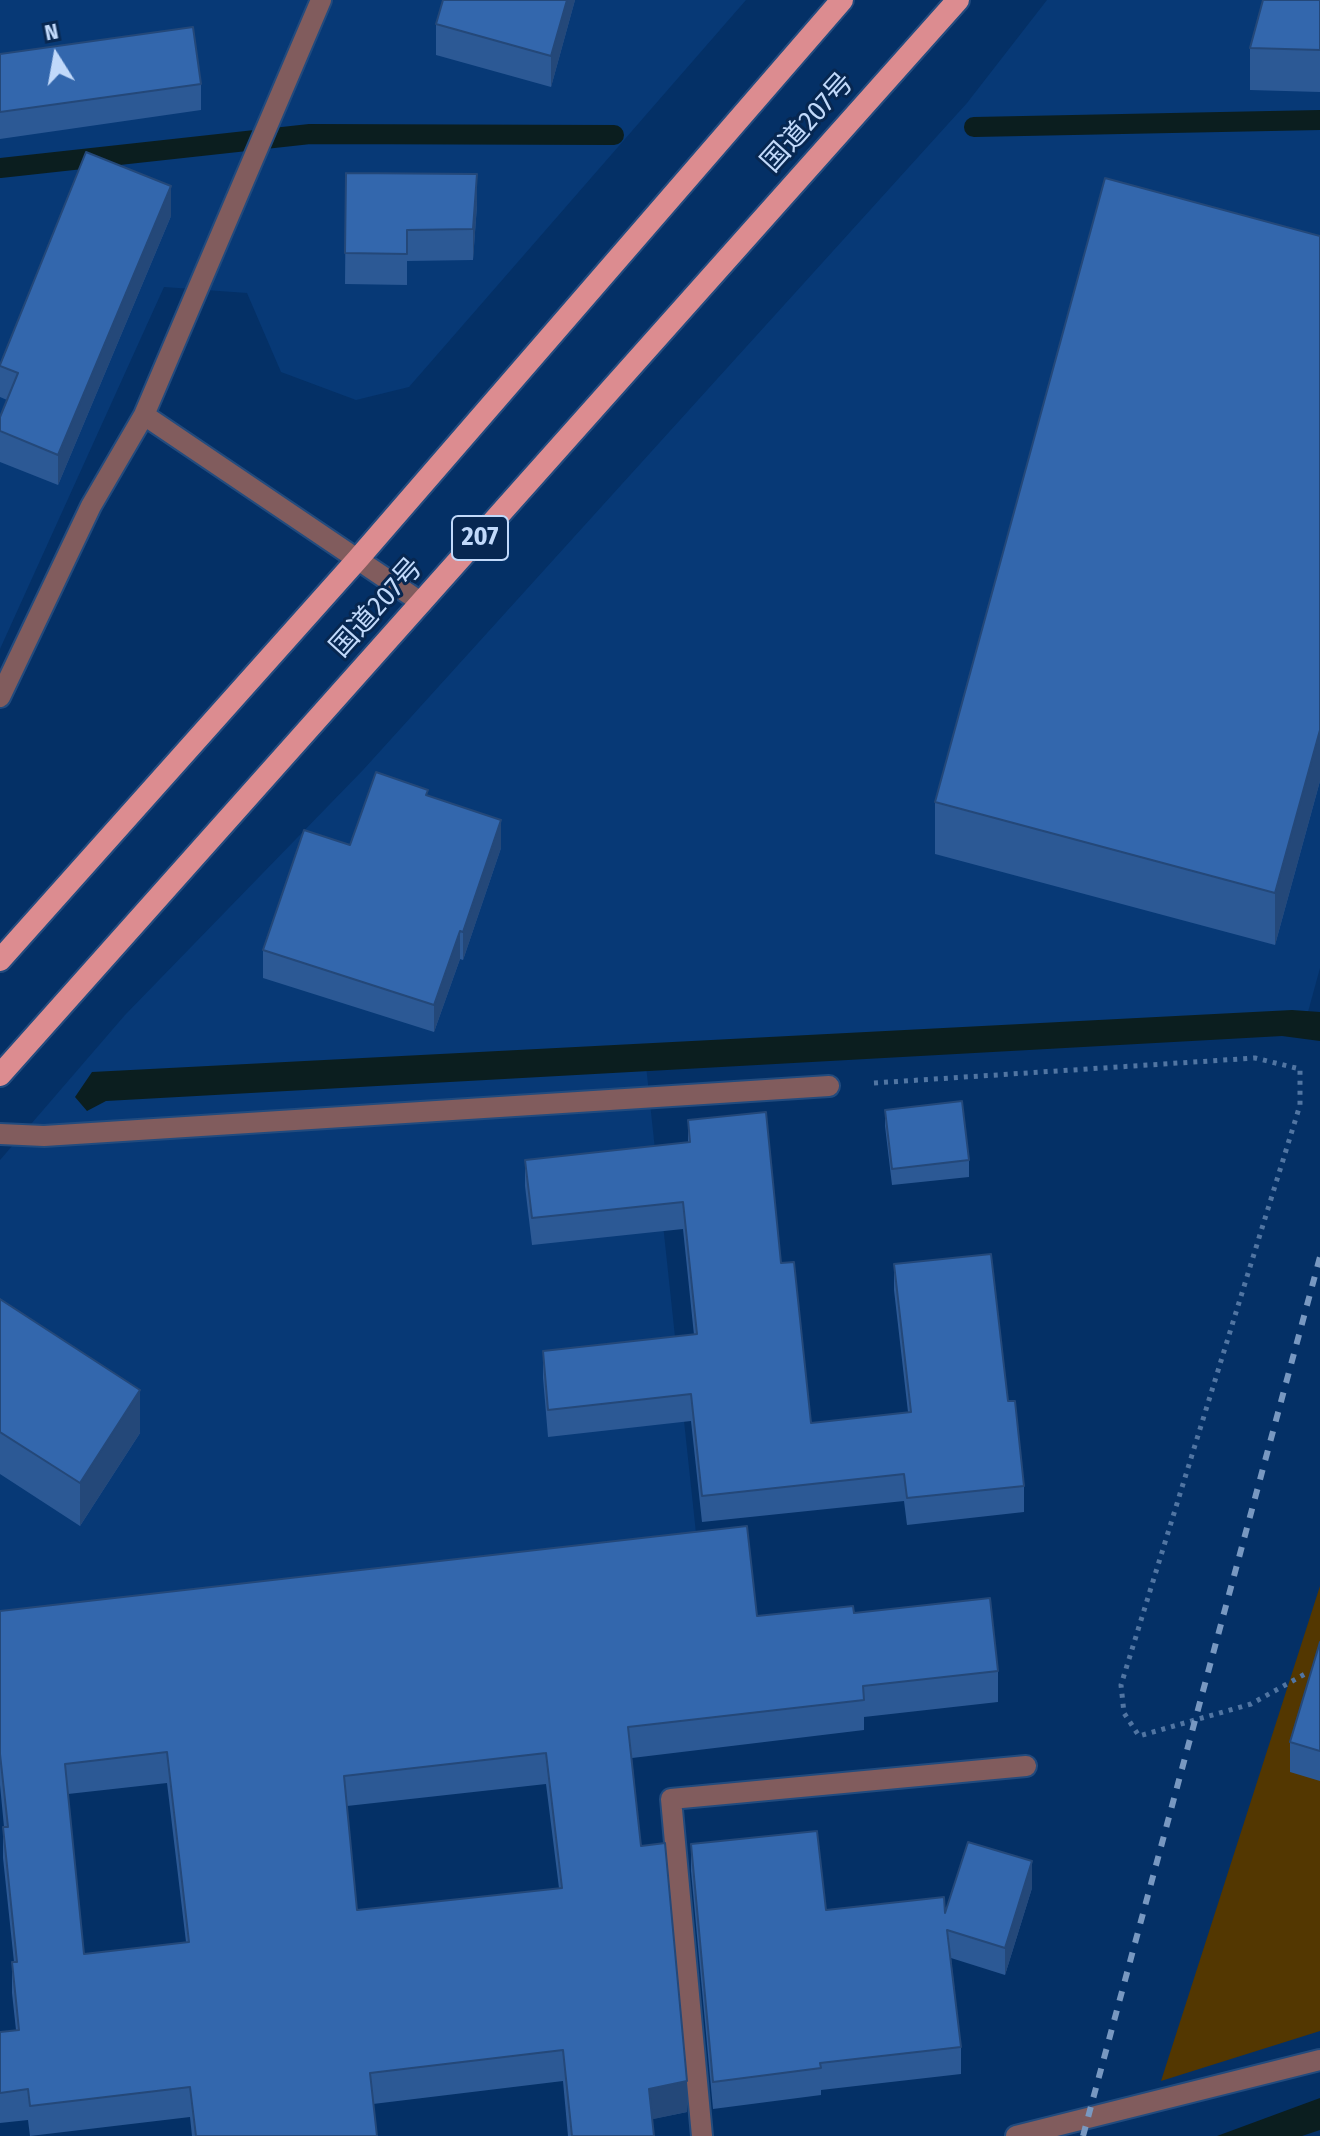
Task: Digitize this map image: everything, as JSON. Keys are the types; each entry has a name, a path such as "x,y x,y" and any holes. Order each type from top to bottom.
{"highway":[{"name":"国道207号","path":"0,960 357,560 842,0"},
{"name":"国道207号","path":"0,1075 958,0"}],"street":[{"path":"1,691 91,506 144,415 321,0"},
{"path":"144,415 422,603"},
{"path":"0,1134 44,1136 829,1086"},
{"path":"702,2136 671,1799 1026,1766"},
{"path":"1016,2136 1320,2060"}],"path":[{"path":"829,1086 1255,1058 1300,1069 1300,1105 1121,1685 1124,1713 1139,1736 1251,1704 1305,1674"}],"shaded area":[{"path":"0,0 746,0 409,387 356,400 281,372 247,293 164,287 0,649"},
{"path":"1047,0 1320,0 1320,968 1305,1023 645,1056 707,1636 0,1710 0,1160 125,1015 363,770 967,103"},
{"path":"1292,1010 1320,1012 1320,1041 1282,1036 106,1101 87,1111 75,1097 92,1072"},
{"path":"1320,1586 1320,2031 1161,2081"},
{"path":"1320,2098 1320,2130 1302,2136 1217,2136"}],"building":[{"path":"443,0 567,0 551,56 436,24"},
{"path":"1263,0 1320,0 1320,50 1250,48"},
{"path":"193,27 201,84 0,112 0,54"},
{"path":"86,152 171,186 58,455 0,431 0,417 18,373 0,365"},
{"path":"346,173 477,174 473,229 407,230 407,254 345,253"},
{"path":"1105,178 1320,236 1320,730 1275,893 935,802"},
{"path":"376,772 428,790 426,795 501,820 463,932 460,931 434,1005 263,950 304,830 350,845"},
{"path":"962,1101 969,1160 892,1169 885,1110"},
{"path":"766,1112 781,1263 794,1262 811,1423 911,1412 894,1264 991,1254 1008,1401 1015,1401 1024,1486 907,1498 904,1474 702,1496 691,1394 548,1410 543,1351 697,1334 683,1202 532,1218 525,1160 690,1142 688,1120"},
{"path":"0,1299 140,1390 80,1483 0,1432"},
{"path":"747,1526 757,1616 853,1606 854,1613 990,1598 998,1671 863,1686 864,1700 628,1727 641,1846 665,1843 687,2081 649,2089 654,2136 572,2136 563,2050 370,2073 377,2136 196,2136 190,2087 30,2106 28,2089 0,2093 0,2032 19,2030 12,1962 17,1962 3,1827 8,1827 0,1754 0,1611","holes":["167,1752 189,1942 84,1954 65,1764","546,1753 562,1888 357,1910 344,1776"]},
{"path":"1320,1642 1320,1751 1290,1742"},
{"path":"817,1831 826,1910 944,1897 945,1913 968,1842 1032,1861 1005,1948 947,1930 961,2047 820,2063 821,2068 713,2082 691,1844"}],"waterway":[{"path":"974,127 1320,120"},
{"path":"0,168 310,134 614,135"}],"railway":[{"path":"1083,2136 1320,1257"}]}
